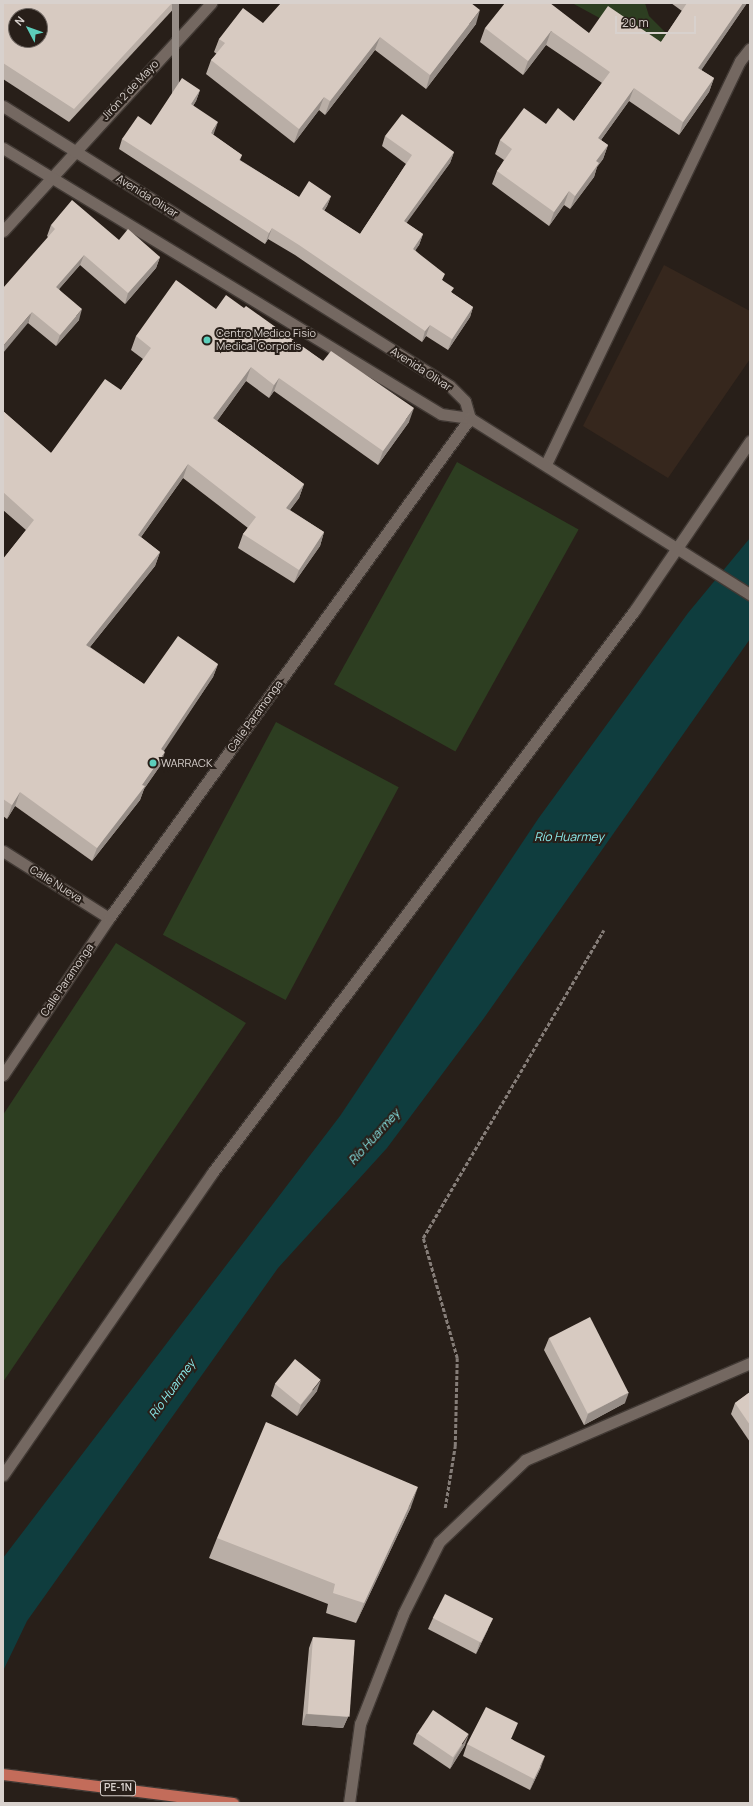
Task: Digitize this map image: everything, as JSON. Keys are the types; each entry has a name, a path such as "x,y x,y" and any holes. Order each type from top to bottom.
{"highway":[{"name":"PE-1N","path":"3,1774 233,1803"}],"street":[{"name":"Jirón 2 de Mayo","path":"3,230 49,177 211,3"},
{"path":"546,464 740,61 750,48"},
{"name":"Avenida Olivar","path":"3,106 450,386 465,400 470,418"},
{"path":"3,148 441,414 470,418 546,464 676,547 691,554 750,594"},
{"name":"Calle Paramonga","path":"3,1075 109,918 470,418"},
{"path":"3,1475 212,1173 634,611 676,547 750,441"},
{"name":"Calle Nueva","path":"3,851 109,918"},
{"path":"349,1803 360,1724 403,1614 439,1542 525,1460 750,1363"}],"path":[{"path":"439,1542 455,1446 457,1358 423,1238 604,930"}],"shaded area":[{"path":"664,265 750,311 750,359 668,478 583,426"}],"green space":[{"path":"572,3 645,3 649,16 672,39 673,58"},
{"path":"457,462 579,529 455,752 334,684"},
{"path":"276,722 399,787 286,1000 163,935"},
{"path":"116,943 246,1023 3,1382 3,1115"}],"water":[{"name":"Río Huarmey","path":"750,538 750,639 484,1018 387,1148 278,1268 27,1621 3,1671 3,1558 340,1116 538,819 688,613"}],"building":[{"path":"3,3 172,3 74,109 3,63"},
{"path":"281,3 471,3 480,10 430,75 380,37 330,101 324,97 299,129 211,60 225,43 219,39 243,8 263,23"},
{"path":"505,3 550,3 589,33 608,6 661,42 687,3 743,3 698,68 714,78 683,122 634,88 598,138 608,145 596,161 599,163 575,196 569,191 554,212 497,171 512,149 500,140 524,108 546,124 558,108 574,121 610,72 551,31 528,61 485,28"},
{"path":"182,78 200,90 191,104 218,122 211,133 242,155 239,160 299,197 309,181 331,196 322,209 360,234 412,155 385,136 402,114 454,152 404,221 423,234 413,249 445,274 442,280 454,288 451,292 473,307 452,339 430,325 425,331 299,245 272,228 269,233 122,139 138,116 151,125"},
{"path":"72,200 119,240 128,229 160,257 128,293 84,255 56,287 82,309 60,335 32,312 3,346 3,288 55,229 51,225"},
{"path":"176,280 216,309 226,295 244,308 246,306 323,361 331,351 414,408 383,451 279,378 274,385 251,367 213,418 304,484 286,508 324,532 299,570 243,534 256,517 188,464 138,535 160,552 86,645 144,684 178,636 218,664 161,749 165,752 142,785 145,786 97,848 20,792 12,805 3,799 3,559 34,520 3,492 3,411 51,453 105,379 121,390 151,348 136,336"},
{"path":"590,1317 629,1393 588,1414 549,1338"},
{"path":"295,1359 321,1380 301,1405 275,1384"},
{"path":"750,1392 750,1425 735,1403"},
{"path":"266,1422 418,1487 364,1603 333,1593 335,1584 217,1538"},
{"path":"445,1594 493,1619 481,1643 433,1618"},
{"path":"313,1637 355,1640 350,1717 308,1714"},
{"path":"486,1707 518,1723 511,1739 545,1756 534,1779 467,1744"},
{"path":"433,1710 469,1734 453,1757 417,1733"}],"place":[{"name":"Centro Medico Fisio Medical Corporis","path":"207,340"},
{"name":"WARRACK","path":"153,763"}]}
